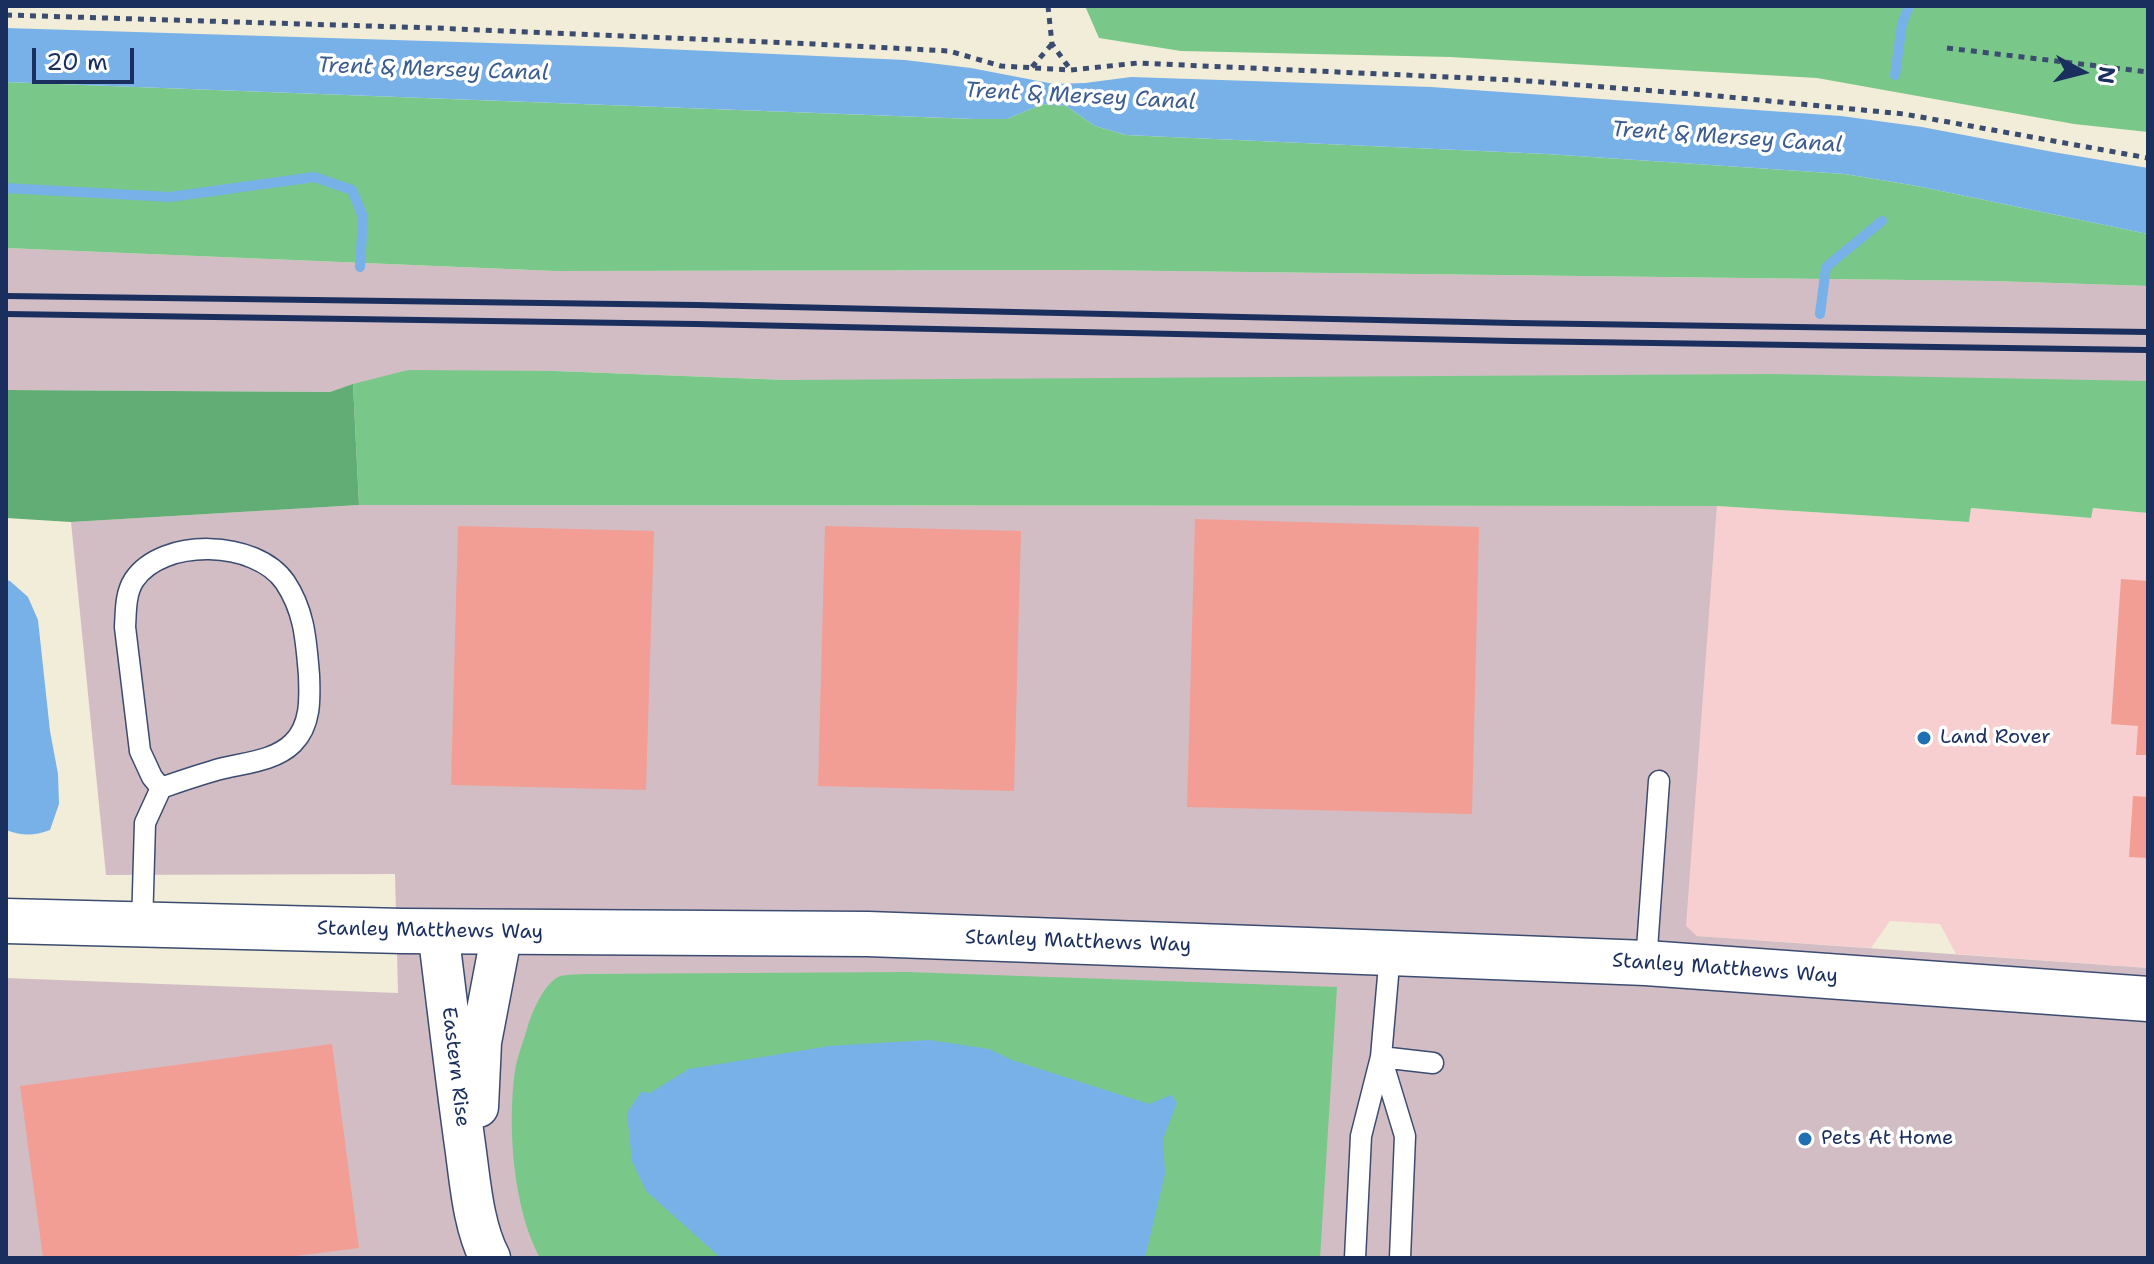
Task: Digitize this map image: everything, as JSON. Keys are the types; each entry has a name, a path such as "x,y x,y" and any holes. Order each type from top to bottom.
{"main road":[{"name":"Stanley Matthews Way","path":"6,921 502,932 868,934 1390,953 1646,963 2148,999"}],"street":[{"name":"Eastern Rise","path":"438,931 473,1203 490,1258"},
{"name":"Eastern Rise","path":"473,1203 481,1042 502,932"}],"lane":[{"path":"142,926 145,823 161,788 271,756 291,745 306,721 311,701 305,628 284,581 258,560 211,549 185,550 161,557 145,567 133,582 128,596 125,627 140,751 161,788"},
{"path":"1646,963 1659,781"},
{"path":"1355,1258 1361,1136 1381,1057 1390,953"},
{"path":"1381,1057 1433,1063"},
{"path":"1381,1057 1405,1136 1400,1258"}],"path":[{"path":"1048,6 1052,44 1071,70"},
{"path":"6,15 814,44 949,51 1001,66 1071,70 1138,63 1515,80 1904,114 2148,158"},
{"path":"1032,67 1052,44"},
{"path":"1947,48 2148,72"}],"shaded area":[{"path":"6,248 555,271 1083,270 1993,281 2148,286 2148,446 555,371 354,384 330,392 6,390"},
{"path":"359,505 1717,506 1686,926 1697,936 2148,968 2148,1258 6,1258 6,978 398,993 395,874 106,875 71,522"},
{"name":"Land Rover","path":"1717,506 1969,522 1970,508 2090,518 2093,508 2148,513 2148,968 1956,954 1940,924 1890,921 1871,948 1697,936 1685,926"}],"green space":[{"path":"1085,6 2148,6 2148,132 2074,124 1817,78 1450,57 1181,51 1099,38"},
{"path":"6,82 973,119 1007,119 1042,104 1066,106 1095,126 1126,135 1547,154 1845,174 2148,234 2148,286 1993,281 1083,270 555,271 6,248"},
{"path":"408,370 555,371 787,380 1772,374 2148,381 2148,513 2093,508 2091,518 1971,508 1969,522 1717,506 359,505 353,384"},
{"path":"353,384 359,505 71,522 6,518 6,390 330,392"},
{"path":"907,972 1337,987 1320,1258 540,1258 518,1192 512,1141 513,1093 516,1066 529,1023 538,1000 553,981 561,976 583,974"}],"water":[{"name":"Trent & Mersey Canal","path":"6,28 621,47 905,60 971,68 1054,84 1131,77 1431,87 1841,116 1922,127 2148,168 2148,234 1845,174 1547,154 1126,135 1095,126 1066,106 1042,104 1007,119 974,119 6,82"},
{"path":"6,580 28,597 38,620 58,774 59,804 50,830 33,834 6,830"},
{"path":"929,1040 989,1049 1012,1060 1149,1104 1171,1095 1177,1103 1163,1139 1165,1174 1145,1258 721,1258 646,1191 632,1161 627,1113 641,1092 650,1093 689,1069 829,1046"}],"building":[{"path":"1195,519 1479,527 1472,814 1187,807"},
{"path":"458,526 654,531 646,790 451,785"},
{"path":"825,526 1021,531 1014,791 818,786"},
{"path":"2121,579 2148,581 2148,755 2136,755 2138,726 2111,724"},
{"path":"2133,796 2148,797 2148,858 2129,857"},
{"path":"332,1044 359,1248 280,1258 43,1258 20,1086"}],"waterway":[{"path":"1895,75 1902,24 1909,6"},
{"path":"6,188 170,197 314,177 352,190 363,217 360,267"},
{"path":"1820,314 1826,267 1882,221"}],"railway":[{"path":"6,296 697,305 1514,323 2148,332"},
{"path":"6,314 2148,350"}],"place":[{"name":"Land Rover","path":"1924,738"},
{"name":"Pets At Home","path":"1805,1139"}]}
